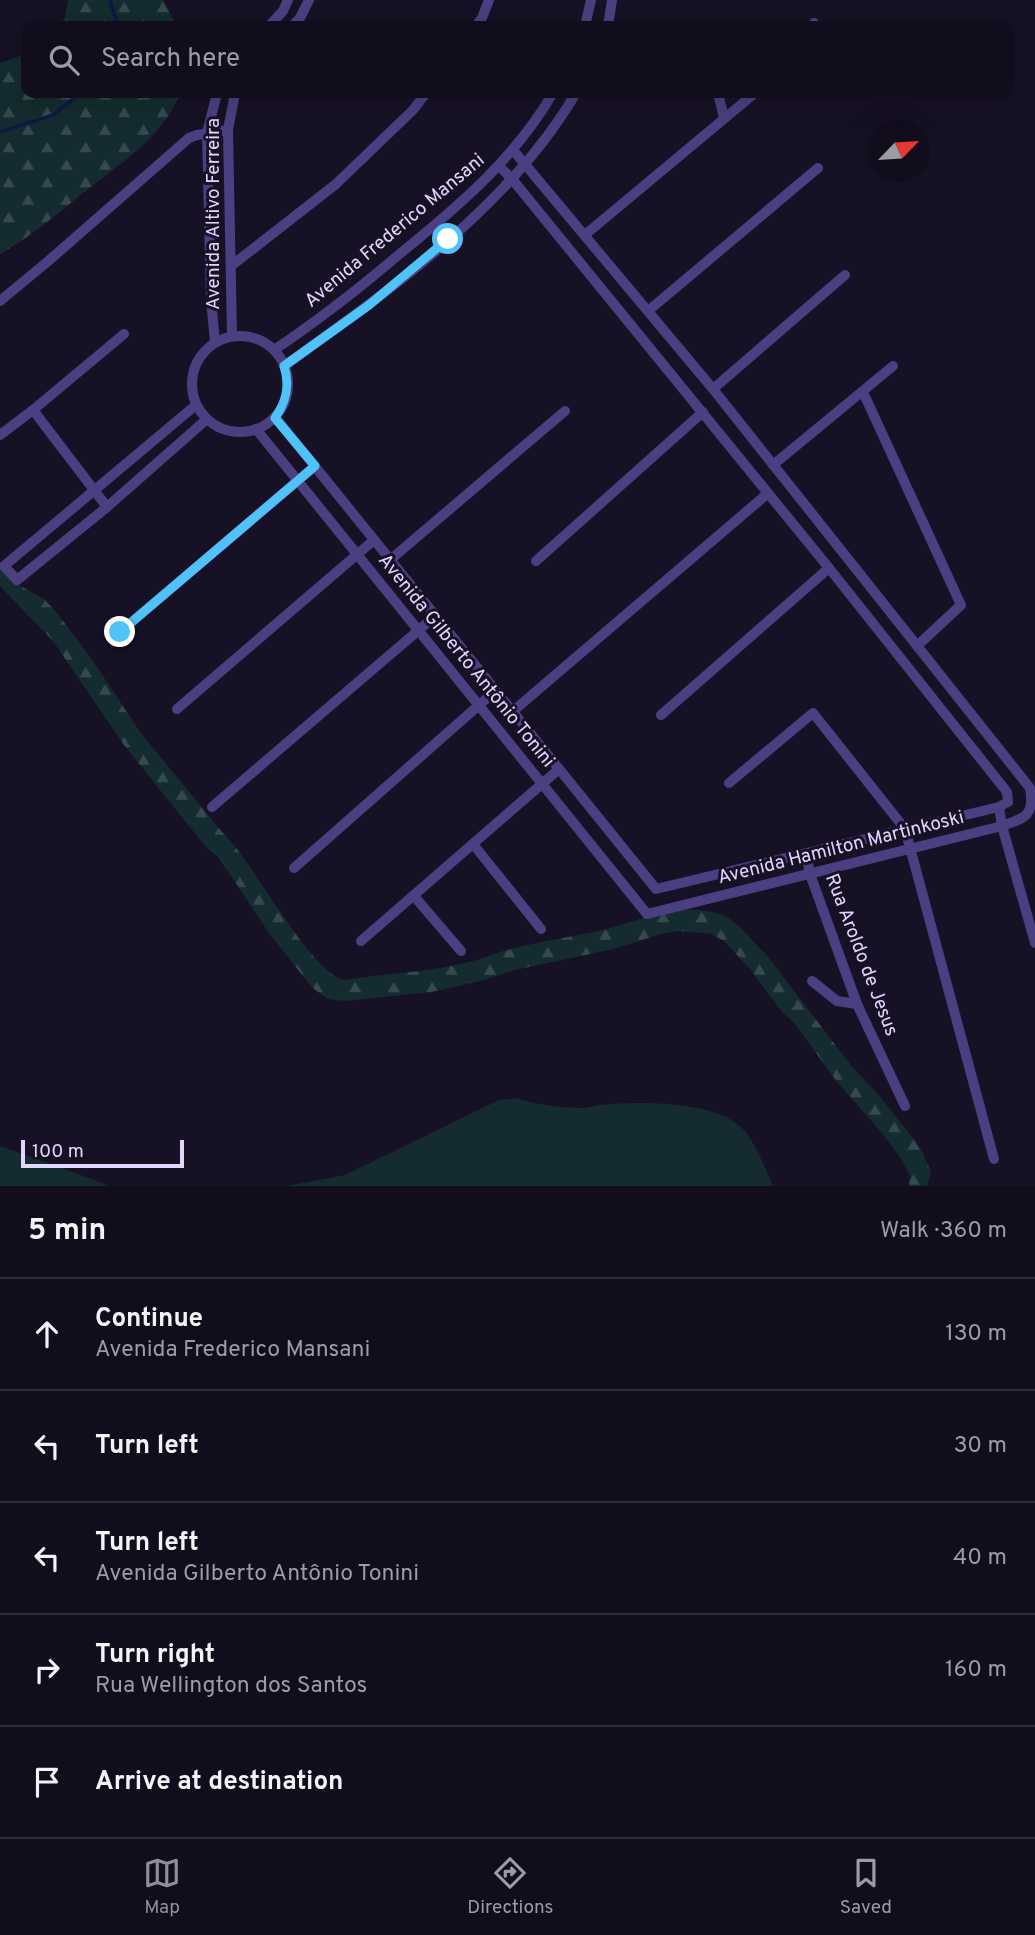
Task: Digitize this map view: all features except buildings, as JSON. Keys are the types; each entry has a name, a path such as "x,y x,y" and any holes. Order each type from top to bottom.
{"street":[{"path":"274,21 288,0"},
{"path":"295,21 309,0"},
{"path":"480,21 488,0"},
{"path":"586,21 592,0"},
{"path":"609,21 612,0"},
{"name":"Avenida Altivo Ferreira","path":"215,342 211,300 207,133 216,98"},
{"name":"Avenida Altivo Ferreira","path":"232,336 228,130 234,98"},
{"path":"231,266 336,184 422,98"},
{"name":"Avenida Frederico Mansani","path":"274,351 372,278 499,167 549,98"},
{"name":"Avenida Frederico Mansani","path":"284,366 369,305 448,239 512,179 561,118 573,98"},
{"path":"720,98 724,118"},
{"path":"586,234 749,98"},
{"path":"0,301 189,138 228,130"},
{"path":"513,150 713,389 1030,788 1034,802"},
{"path":"499,167 512,179 829,568 1007,792 1002,826 1035,943"},
{"path":"648,311 818,168"},
{"path":"713,389 845,275"},
{"path":"0,435 124,334"},
{"path":"232,336 259,340 274,351 284,366 287,391 282,408 275,418 257,429 231,431 214,425 197,405 192,388 194,370 202,354 215,342 232,336"},
{"path":"773,465 893,366"},
{"path":"863,392 961,606 917,646"},
{"path":"197,405 4,566 17,580 107,507 207,419"},
{"path":"33,410 107,507"},
{"path":"390,561 565,411"},
{"path":"536,561 702,412"},
{"name":"Avenida Gilberto Antônio Tonini","path":"275,418 558,770 653,886 660,890"},
{"name":"Avenida Gilberto Antônio Tonini","path":"257,429 647,914"},
{"path":"120,632 315,466"},
{"path":"512,712 767,494"},
{"path":"177,709 374,540"},
{"path":"661,715 829,568"},
{"path":"212,807 435,617"},
{"path":"294,868 495,691"},
{"path":"729,783 813,713 905,829 994,1159"},
{"path":"361,941 558,770"},
{"name":"Avenida Hamilton Martinkoski","path":"647,914 1002,826 1024,818 1032,810 1034,802"},
{"name":"Avenida Hamilton Martinkoski","path":"660,890 1004,804"},
{"path":"473,844 541,929"},
{"name":"Rua Aroldo de Jesus","path":"806,854 810,874 857,1004 905,1106"},
{"path":"414,896 460,951"},
{"path":"812,981 837,1001 857,1004"}],"green space":[{"path":"68,0 164,0 174,21 62,21"},
{"path":"21,56 21,98 178,98 163,123 139,149 43,225 0,254 0,63"},
{"path":"0,566 16,583 45,600 57,613 91,658 140,732 235,846 299,938 331,973 345,980 444,967 674,911 702,910 716,913 737,924 765,953 853,1068 909,1133 921,1149 931,1172 927,1186 909,1186 910,1176 902,1160 882,1133 837,1082 795,1024 782,1012 749,968 725,942 712,934 678,931 661,934 613,949 431,992 345,1001 328,999 314,989 302,975 269,933 219,858 206,847 124,745 53,641 0,586"},
{"path":"516,1098 563,1107 655,1103 715,1112 731,1119 748,1135 773,1186 287,1186 345,1175 499,1100"},
{"path":"0,1146 100,1182 109,1186 0,1186"}],"waterway":[{"path":"110,0 116,21"},
{"path":"0,132 53,115 75,98"}],"route":[{"path":"120,632 315,466 275,418 282,408 287,391 284,366 369,305 448,239"}]}
